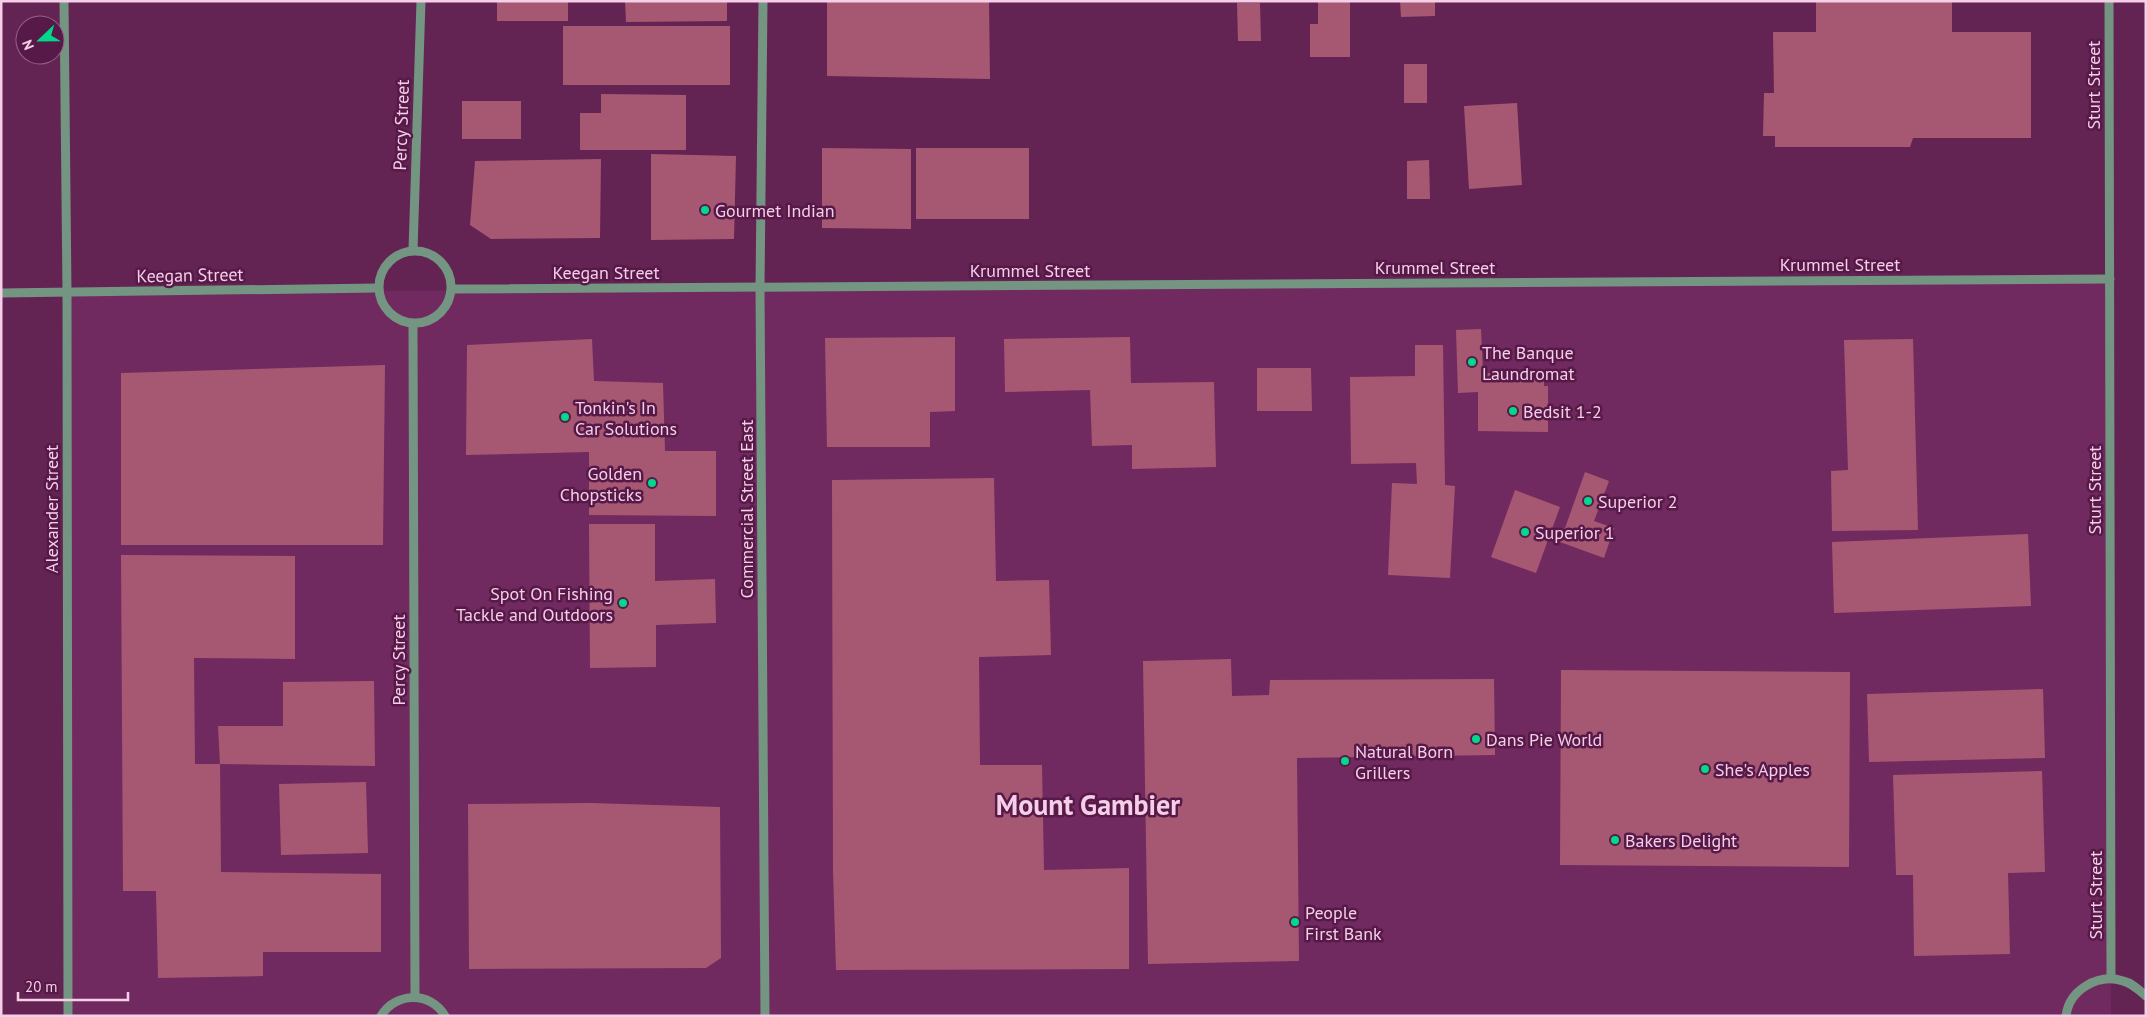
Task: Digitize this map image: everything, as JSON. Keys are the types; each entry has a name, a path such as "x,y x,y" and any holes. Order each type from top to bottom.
{"street":[{"name":"Alexander Street","path":"64,1 67,294 68,1016"},
{"name":"Percy Street","path":"413,250 421,1"},
{"name":"Commercial Street East","path":"763,1 760,288 766,1016"},
{"name":"Sturt Street","path":"2109,1 2110,978"},
{"path":"413,250 426,252 441,262 450,277 452,289 449,300 435,318 424,323 413,324 401,322 392,316 383,306 378,294 378,288 382,270 390,260 400,253 413,250"},
{"name":"Krummel Street","path":"760,288 2110,278"},
{"name":"Keegan Street","path":"1,293 67,294 378,288"},
{"name":"Keegan Street","path":"452,289 760,288"},
{"name":"Percy Street","path":"413,324 415,997"},
{"path":"2066,1016 2072,999 2083,988 2096,981 2110,978 2124,981 2136,987 2146,996"},
{"path":"381,1016 393,1003 404,998 415,997 426,999 436,1005 445,1016"}],"shaded area":[{"path":"2110,279 2111,1016 68,1016 67,293"}],"building":[{"path":"497,1 568,1 568,21 497,21"},
{"path":"625,1 727,1 727,21 626,22"},
{"path":"827,1 989,1 990,79 827,76"},
{"path":"1318,1 1350,1 1350,57 1310,57 1310,24 1318,24"},
{"path":"1400,1 1435,1 1435,16 1401,17"},
{"path":"1816,1 1952,1 1952,32 2031,32 2031,138 1913,138 1910,147 1775,147 1775,136 1763,136 1764,93 1774,93 1773,32 1816,32"},
{"path":"1237,3 1260,3 1261,41 1238,41"},
{"path":"563,26 730,26 730,85 563,85"},
{"path":"1404,64 1427,64 1427,103 1404,103"},
{"path":"601,94 686,95 686,150 580,150 580,113 601,113"},
{"path":"462,101 521,101 521,139 462,139"},
{"path":"1517,103 1522,185 1469,189 1464,106"},
{"path":"822,148 911,149 911,229 822,228"},
{"path":"916,148 1029,148 1029,219 916,219"},
{"path":"651,154 736,156 734,239 651,240"},
{"path":"601,159 600,238 491,239 470,225 475,161"},
{"path":"1429,160 1430,199 1407,199 1407,161"},
{"name":"Bedsit 1-2","path":"1481,329 1483,373 1544,373 1544,386 1548,386 1548,432 1478,431 1478,392 1458,393 1456,330"},
{"path":"955,337 955,411 930,412 930,447 827,447 825,338"},
{"path":"1130,337 1131,383 1214,382 1216,467 1132,469 1132,445 1092,446 1090,390 1005,392 1004,339"},
{"name":"Tonkin's In Car Solutions","path":"592,339 594,381 663,383 665,451 716,451 716,516 589,515 589,452 466,455 467,345"},
{"path":"1913,339 1918,530 1832,531 1831,471 1848,470 1844,340"},
{"path":"1415,345 1443,345 1445,485 1455,486 1450,578 1388,575 1392,483 1417,484 1416,463 1351,464 1350,377 1415,376"},
{"path":"385,365 383,545 121,545 121,373"},
{"path":"1257,368 1311,368 1312,411 1257,411"},
{"name":"Superior 2","path":"1585,472 1609,481 1594,521 1614,528 1604,558 1560,542"},
{"path":"994,478 996,581 1049,580 1051,655 979,657 980,765 1042,765 1044,870 1129,868 1129,969 836,970 833,871 832,480"},
{"name":"Superior 1","path":"1515,490 1560,507 1536,573 1491,557"},
{"name":"Spot On Fishing Tackle and Outdoors","path":"589,524 655,524 655,581 715,579 716,623 656,625 656,667 590,668"},
{"path":"2028,534 2031,606 1834,613 1832,542"},
{"path":"121,555 295,556 295,659 194,658 195,764 220,764 221,872 381,874 381,952 263,952 263,976 158,978 156,891 123,891"},
{"path":"1231,659 1232,696 1269,695 1270,680 1494,679 1495,755 1297,758 1299,961 1148,964 1143,661"},
{"name":"She's Apples","path":"1561,670 1850,672 1849,867 1560,865"},
{"path":"374,681 375,766 220,764 218,726 283,726 283,682"},
{"path":"2043,689 2045,758 1869,762 1867,694"},
{"path":"2042,771 2045,872 2008,873 2010,954 1914,956 1913,875 1896,875 1893,775"},
{"path":"366,782 368,853 281,855 279,784"},
{"path":"591,803 720,807 721,958 706,968 469,969 468,804"}],"place":[{"name":"Gourmet Indian","path":"705,210"},
{"name":"The Banque Laundromat","path":"1472,362"},
{"name":"Bedsit 1-2","path":"1513,411"},
{"name":"Tonkin's In Car Solutions","path":"565,417"},
{"name":"Golden Chopsticks","path":"652,483"},
{"name":"Superior 2","path":"1588,501"},
{"name":"Superior 1","path":"1525,532"},
{"name":"Spot On Fishing Tackle and Outdoors","path":"623,603"},
{"name":"Dans Pie World","path":"1476,739"},
{"name":"Natural Born Grillers","path":"1345,761"},
{"name":"She's Apples","path":"1705,769"},
{"name":"Bakers Delight","path":"1615,840"},
{"name":"People First Bank","path":"1295,922"}],"district":[{"name":"Mount Gambier","path":"1088,804"}]}
